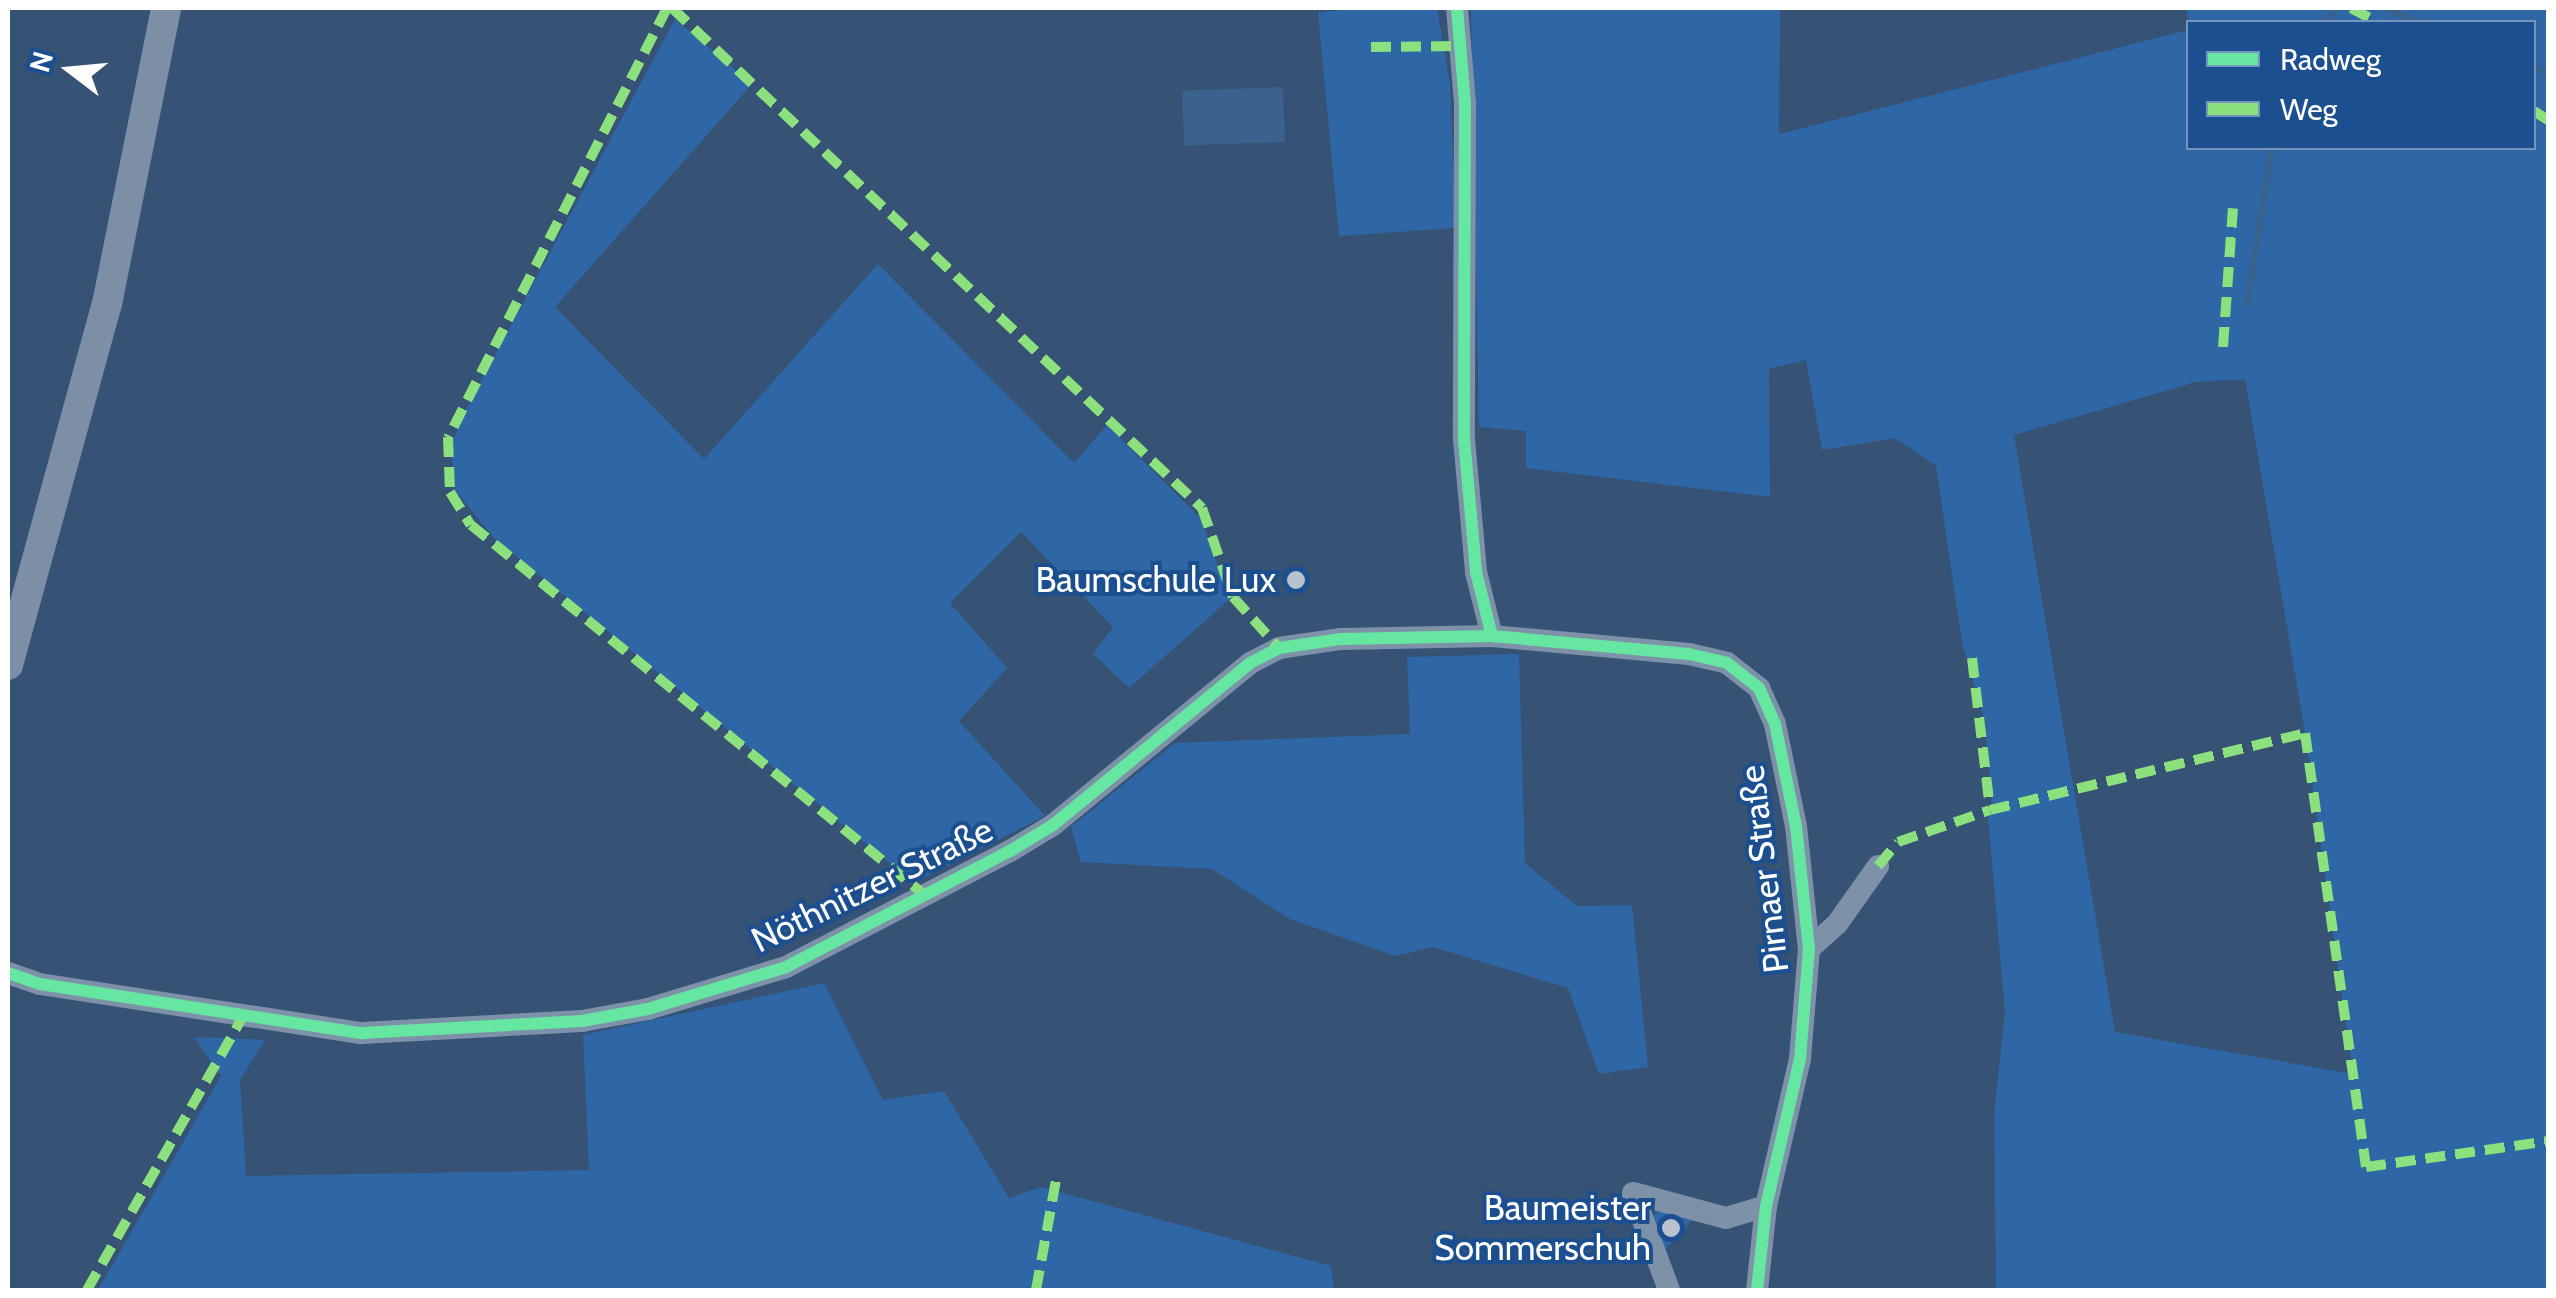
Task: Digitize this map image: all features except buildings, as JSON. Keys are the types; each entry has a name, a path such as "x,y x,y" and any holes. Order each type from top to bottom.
{"main road":[{"path":"8,665 107,304 166,8"}],"street":[{"path":"1456,8 1465,104 1464,438 1476,572 1492,636"},
{"name":"Pirnaer Straße","path":"1492,636 1689,654 1727,662 1759,688 1775,724 1796,826 1809,948 1800,1059 1766,1206 1757,1290"},
{"name":"Nöthnitzer Straße","path":"8,984 40,984 362,1033 582,1020 648,1008 786,967 1010,852 1053,825 1250,663 1280,648 1341,640 1492,636"},
{"path":"1809,948 1837,924 1878,866"},
{"name":"Nöthnitzer Straße","path":"8,973 40,984"},
{"path":"1669,1290 1633,1193 1726,1218 1766,1206"}],"shaded area":[{"path":"1352,8 1437,8 1450,84 1456,228 1339,236 1318,13"},
{"path":"1471,8 1780,8 1779,134 2186,31 2186,150 2536,150 2536,20 2189,20 2186,8 2548,8 2548,1290 1996,1290 1994,1114 2005,1012 1988,818 1992,800 1985,722 1962,643 1936,466 1895,438 1822,450 1806,360 1769,369 1770,497 1526,468 1526,431 1479,427","holes":["2245,379 2305,733 2353,1074 2115,1032 2014,435 2196,382"]},
{"path":"675,19 752,84 555,307 704,459 878,264 1074,463 1107,425 1201,519 1230,599 1129,688 1093,654 1113,627 1021,532 950,603 1007,668 959,721 1045,816 914,883 494,538 455,490 451,448 462,417"},
{"path":"1283,87 1285,142 1184,145 1182,91"},
{"path":"1519,654 1525,863 1577,906 1632,905 1648,1067 1599,1074 1568,988 1433,947 1395,956 1290,919 1212,869 1081,862 1071,827 1175,743 1410,734 1407,657"},
{"path":"824,983 883,1100 944,1091 1009,1198 1041,1187 1331,1266 1334,1290 98,1290 221,1076 194,1037 265,1040 240,1080 246,1176 589,1170 583,1035"},
{"path":"1660,1208 1693,1219 1664,1251 1650,1219"}],"waterway":[{"path":"2328,20 2338,8"},
{"path":"2383,8 2415,20"},
{"path":"2536,68 2548,73"},
{"path":"2247,305 2272,150"}],"marked path":[{"path":"667,8 448,437 450,492 471,525 921,892"},
{"path":"672,8 1202,508 1233,597 1279,648"},
{"path":"2351,8 2373,20"},
{"path":"1371,47 1462,46"},
{"path":"2536,112 2548,120"},
{"path":"2223,347 2233,208"},
{"path":"1972,658 1990,810"},
{"path":"1878,866 1898,842 1990,810 2305,733 2366,1167 2548,1141"},
{"path":"87,1290 242,1018"},
{"path":"1036,1290 1056,1180"}],"cycle path":[{"path":"1457,8 1465,104 1464,439 1476,572 1492,636"},
{"path":"8,973 40,984 362,1033 582,1021 648,1009 786,967 1010,851 1053,825 1250,663 1279,648 1341,639 1492,636 1689,654 1727,663 1759,688 1775,724 1796,826 1809,949 1800,1059 1766,1206 1757,1290"}],"place":[{"name":"Baumschule Lux","path":"1296,580"},
{"name":"Baumeister Sommerschuh","path":"1671,1228"}]}
